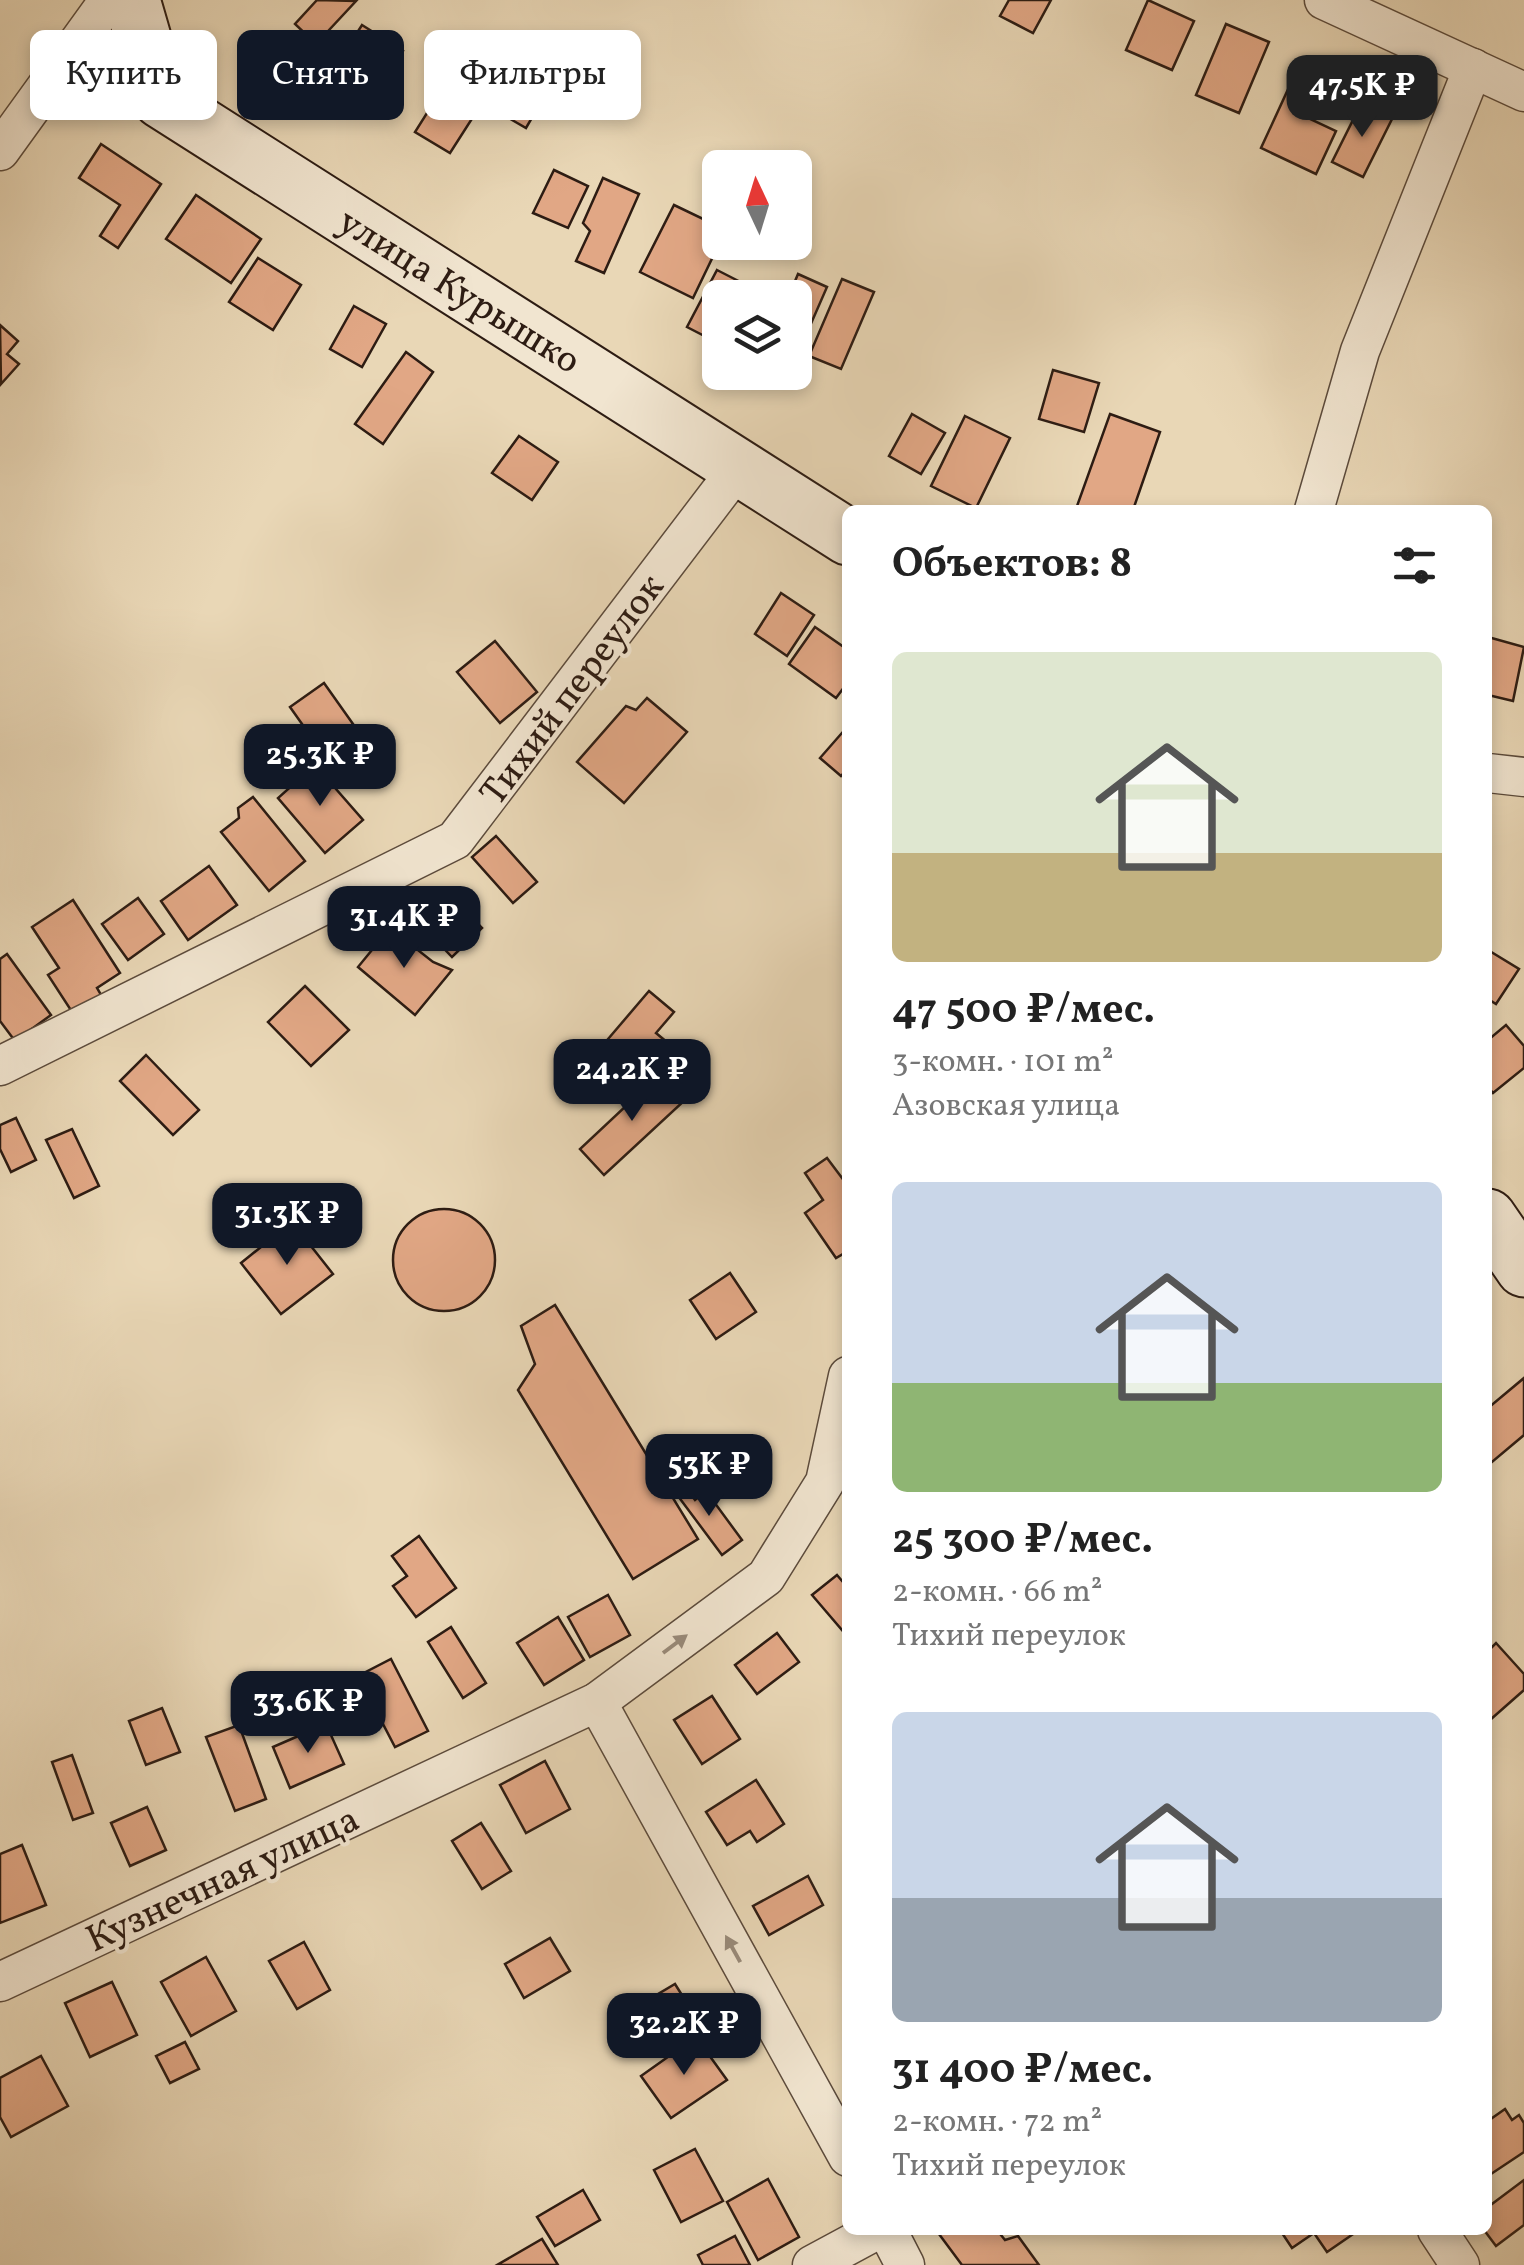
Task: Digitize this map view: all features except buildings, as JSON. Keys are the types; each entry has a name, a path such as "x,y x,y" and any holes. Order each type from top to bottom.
{"street":[{"path":"0,151 109,0"},
{"name":"улица Курышко","path":"132,0 161,100 842,533"},
{"path":"1324,0 1524,92"},
{"path":"1315,505 1360,351 1473,68"},
{"name":"Тихий переулок","path":"0,1066 456,840 739,467"},
{"path":"1492,773 1524,777"},
{"path":"1492,1223 1524,1269"},
{"name":"Кузнечная улица","path":"0,1982 597,1702 766,1577 826,1482 842,1421"},
{"path":"597,1702 842,2146"},
{"path":"812,2265 869,2235"},
{"path":"890,2235 905,2265"},
{"path":"1440,2235 1460,2265"}]}
